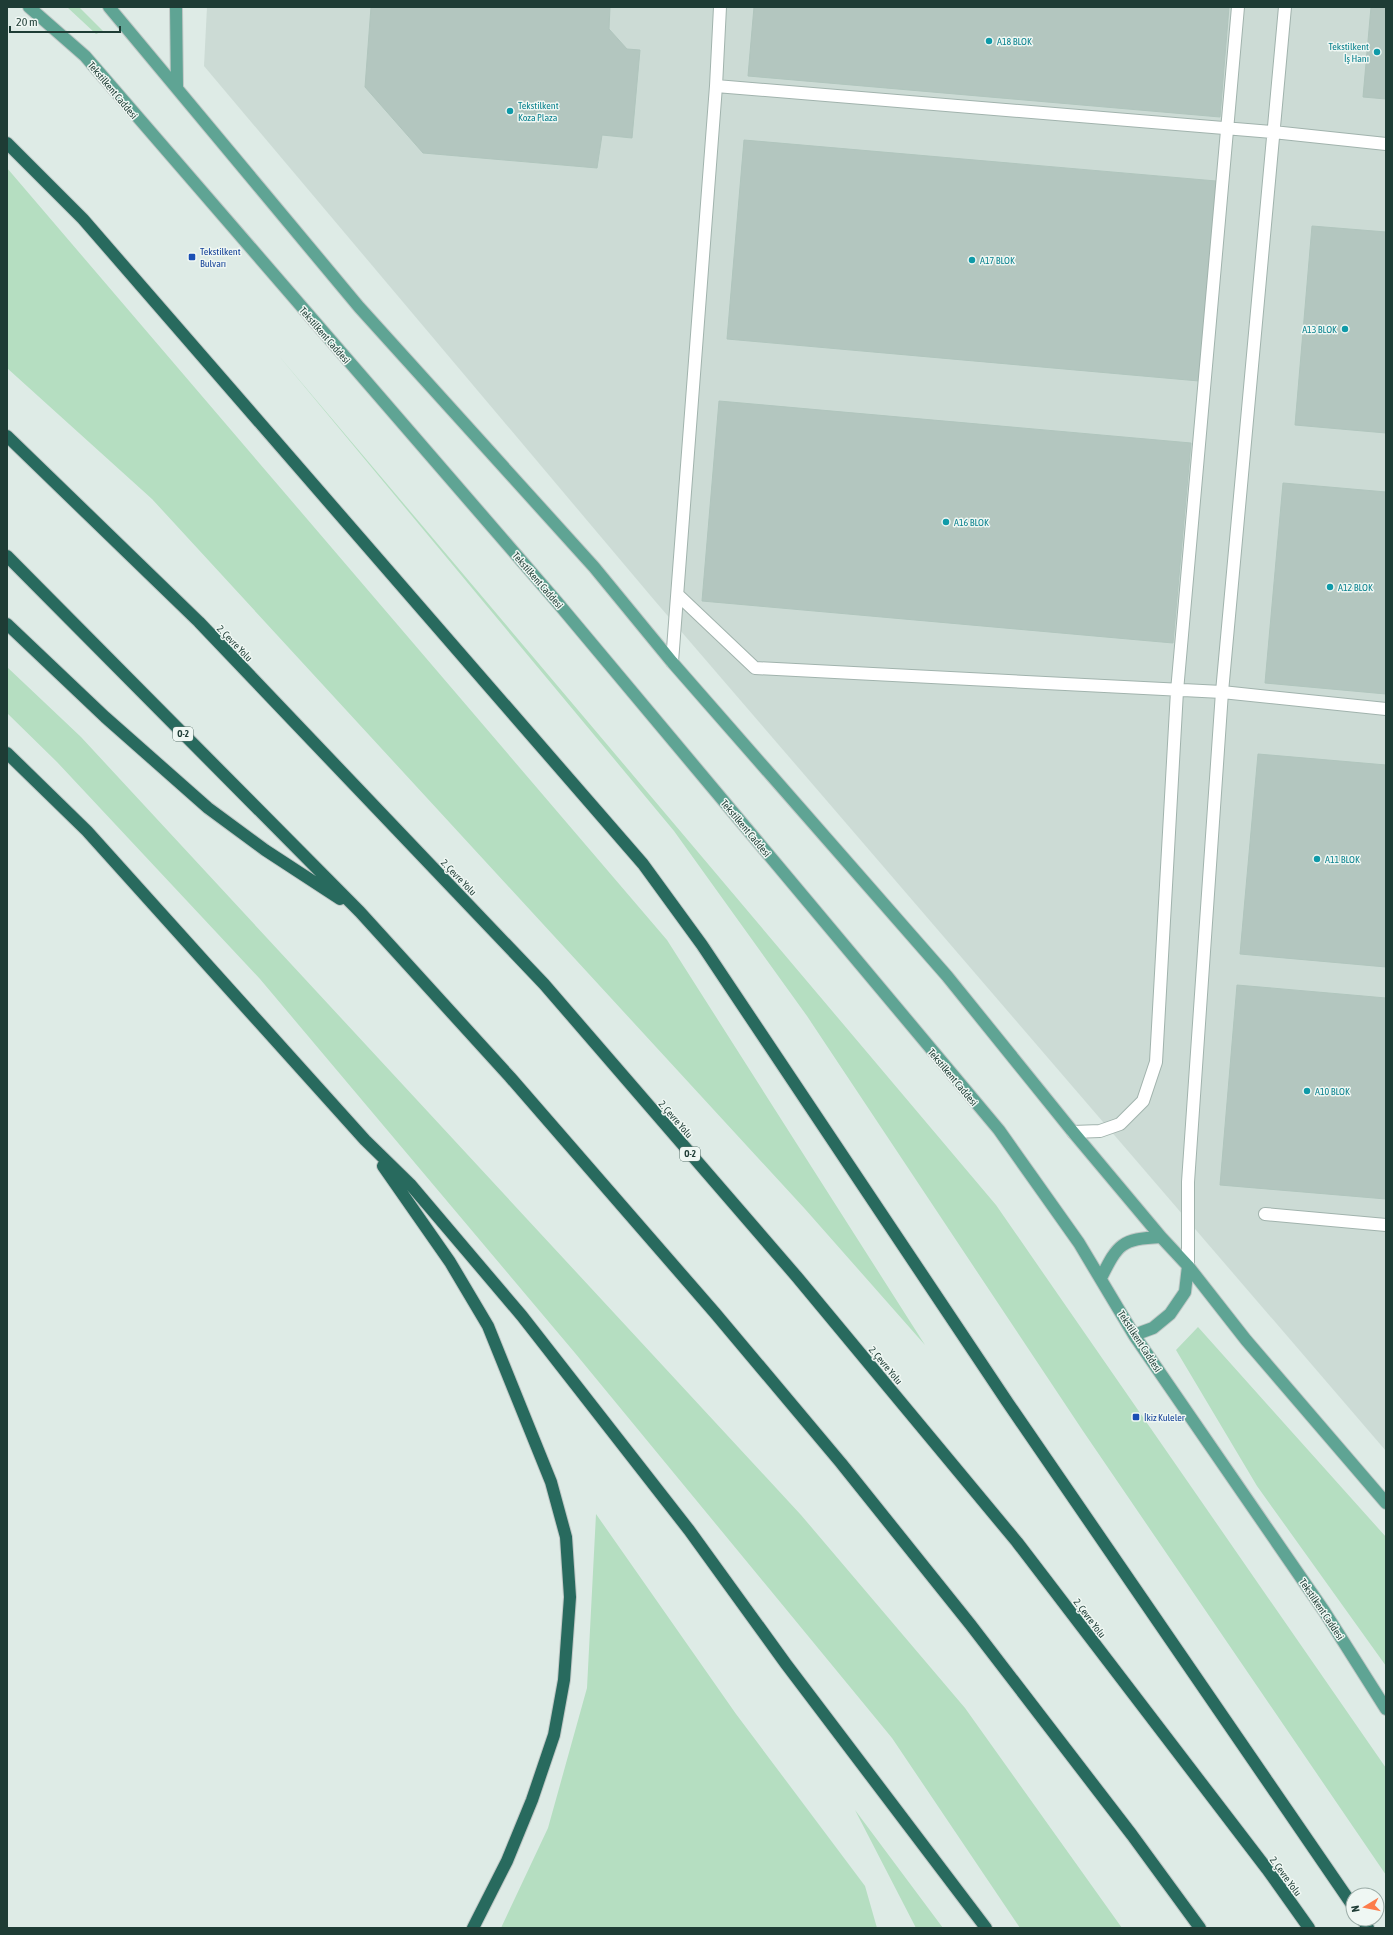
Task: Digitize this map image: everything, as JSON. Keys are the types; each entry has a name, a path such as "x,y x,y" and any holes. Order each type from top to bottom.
{"highway":[{"path":"7,143 83,219 643,864 702,945 1008,1403 1345,1894"},
{"name":"2. Çevre Yolu","path":"7,436 199,622 549,990 797,1277 1017,1542 1267,1869 1309,1928"},
{"name":"O-2","path":"7,556 360,912 520,1089 715,1313 840,1463 975,1630 1132,1835 1200,1928"},
{"path":"7,624 105,717 208,808 265,850 360,912"},
{"path":"7,753 87,830 365,1140 410,1184 522,1316 689,1530 786,1664 986,1928"},
{"path":"365,1140 450,1262 488,1326 551,1482 566,1537 570,1598 564,1680 554,1734 532,1800 507,1860 473,1928"}],"main road":[{"name":"Tekstilkent Caddesi","path":"29,7 85,56 557,602 999,1130 1079,1243 1134,1335 1324,1611 1386,1709"},
{"path":"109,7 359,307 594,567 672,662 947,976 1072,1132 1161,1237 1188,1266 1246,1340 1386,1503"},
{"path":"176,7 177,87"},
{"path":"1101,1278 1113,1254 1121,1245 1139,1238 1161,1237"},
{"path":"1134,1335 1153,1328 1170,1314 1185,1292 1188,1266"}],"street":[{"path":"672,662 716,86 720,7"},
{"path":"1072,1132 1100,1131 1120,1124 1143,1101 1156,1062 1177,691 1238,7"},
{"path":"1188,1266 1188,1182 1222,692 1285,7"},
{"path":"716,86 1227,128 1386,144"},
{"path":"678,595 755,668 1177,691 1222,692 1386,709"},
{"path":"1265,1214 1386,1225"}],"shaded area":[{"path":"207,7 1386,7 1386,1451 655,601 204,66"}],"green space":[{"path":"67,7 79,7 103,31 96,34"},
{"path":"7,168 667,940 925,1345 805,1209 152,499 7,368"},
{"path":"279,356 996,1205 1386,1768 1386,1875 1083,1431 807,1016 674,831"},
{"path":"7,667 81,737 801,1515 965,1708 1122,1928 1020,1928 892,1738 575,1353 260,979 57,762 7,713"},
{"path":"1198,1327 1386,1537 1386,1666 1257,1486 1176,1350"},
{"path":"596,1514 736,1714 865,1886 877,1928 501,1928 548,1828 587,1688"},
{"path":"855,1810 943,1928 916,1928"}],"building":[{"name":"Tekstilkent Koza Plaza","path":"371,7 610,7 609,29 627,49 640,50 632,138 602,135 597,168 423,153 365,87"},
{"name":"A18 BLOK","path":"754,7 1229,7 1220,117 748,76"},
{"name":"Tekstilkent İş Hanı","path":"1371,7 1386,7 1386,99 1363,97"},
{"name":"A17 BLOK","path":"744,140 1216,181 1199,381 727,339"},
{"name":"A13 BLOK","path":"1312,226 1386,232 1386,433 1295,425"},
{"name":"A16 BLOK","path":"719,401 1191,443 1173,643 702,601"},
{"name":"A12 BLOK","path":"1283,483 1386,492 1386,694 1265,683"},
{"name":"A11 BLOK","path":"1258,754 1386,765 1386,967 1240,954"},
{"name":"A10 BLOK","path":"1237,985 1386,998 1386,1199 1220,1185"}],"place":[{"name":"A18 BLOK","path":"989,41"},
{"name":"Tekstilkent İş Hanı","path":"1377,52"},
{"name":"Tekstilkent Koza Plaza","path":"510,111"},
{"name":"Tekstilkent Bulvarı","path":"192,257"},
{"name":"A17 BLOK","path":"972,260"},
{"name":"A13 BLOK","path":"1345,329"},
{"name":"A16 BLOK","path":"946,522"},
{"name":"A12 BLOK","path":"1330,587"},
{"name":"A11 BLOK","path":"1317,859"},
{"name":"A10 BLOK","path":"1307,1091"},
{"name":"İkiz Kuleler","path":"1136,1417"}]}
